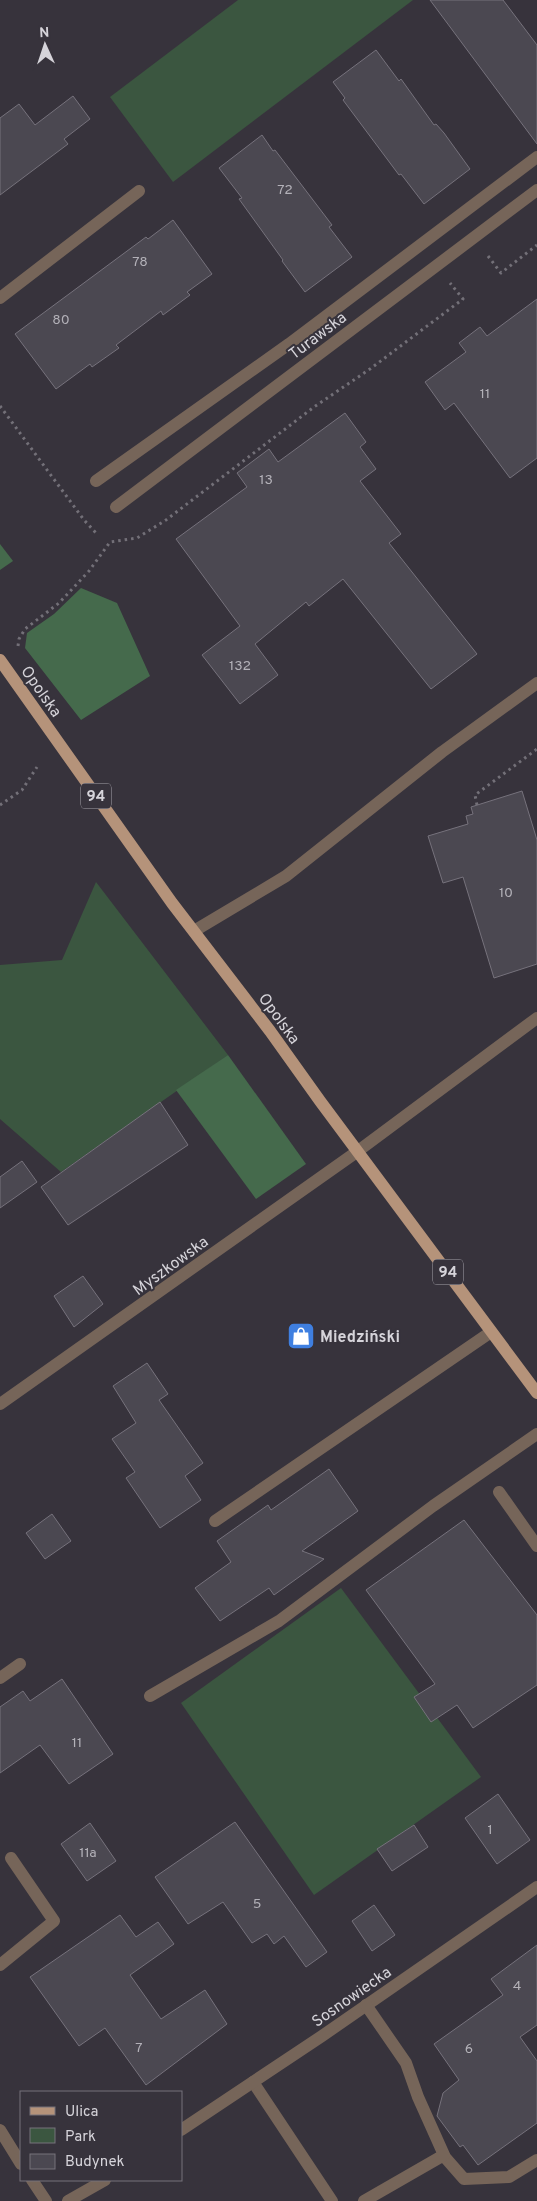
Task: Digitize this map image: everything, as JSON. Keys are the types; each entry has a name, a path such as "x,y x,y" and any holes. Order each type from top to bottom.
{"main road":[{"name":"Opolska","path":"0,660 194,931 537,1393"}],"street":[{"path":"96,481 289,344 537,158"},
{"name":"Turawska","path":"116,507 537,190"},
{"path":"0,298 139,191"},
{"path":"194,931 286,876 442,752 537,683"},
{"name":"Myszkowska","path":"0,1404 358,1151 537,1018"},
{"path":"215,1521 491,1332"},
{"path":"150,1696 279,1621 433,1506 537,1434"},
{"path":"499,1492 537,1546"},
{"path":"0,1678 20,1664"},
{"path":"0,1964 54,1921 11,1858"},
{"name":"Sosnowiecka","path":"182,2129 537,1887"},
{"path":"366,2005 406,2062 443,2156 464,2179 509,2177 537,2160"},
{"path":"253,2082 332,2201"},
{"path":"0,2130 20,2162"},
{"path":"364,2201 443,2156"},
{"path":"33,2181 46,2201"},
{"path":"68,2201 103,2181"}],"path":[{"path":"480,259 487,255 500,273 537,246"},
{"path":"18,655 19,639 25,629 59,603 89,570 110,542 137,538 166,520 314,407 370,369 463,300 450,282 456,278"},
{"path":"0,406 84,520 96,533"},
{"path":"477,805 475,795 537,749"},
{"path":"0,805 22,790 37,767"}],"green space":[{"path":"238,0 413,0 173,182 110,97"},
{"path":"0,544 13,561 0,570"},
{"path":"81,588 117,603 150,676 81,720 25,648 27,633 54,614"},
{"path":"96,882 228,1055 61,1172 0,1119 0,965 62,960"},
{"path":"228,1055 306,1164 256,1199 176,1090"},
{"path":"341,1588 481,1777 314,1895 181,1703"}],"building":[{"path":"430,0 503,0 537,45 537,144"},
{"path":"376,50 399,81 401,79 434,125 436,124 444,133 470,169 424,204 401,174 399,175 343,100 345,98 333,82"},
{"path":"73,96 90,119 64,139 68,144 0,195 0,118 19,104 35,125"},
{"path":"262,135 332,225 329,227 352,257 305,292 239,199 242,198 219,168"},
{"path":"173,220 212,274 187,292 190,295 163,315 161,311 116,345 119,348 92,367 90,364 56,389 15,334 146,237 148,239"},
{"path":"537,299 537,458 510,478 454,403 445,410 425,382 466,352 459,343 480,327 487,336"},
{"path":"345,413 366,442 360,447 376,469 360,481 401,534 389,543 477,654 431,689 343,579 309,606 306,602 255,644 278,675 240,704 202,655 240,626 176,539 247,487 237,473 269,449 278,462"},
{"path":"522,791 537,840 537,964 494,978 463,877 443,883 428,836 468,824 466,816 473,814 471,807"},
{"path":"160,1102 188,1145 68,1225 41,1187"},
{"path":"22,1161 37,1182 0,1208 0,1177"},
{"path":"83,1276 103,1304 74,1327 54,1296"},
{"path":"147,1363 168,1394 159,1400 203,1463 185,1476 201,1500 160,1528 126,1478 135,1472 112,1439 136,1423 113,1386"},
{"path":"329,1469 358,1511 302,1551 324,1559 274,1595 269,1588 220,1621 195,1588 231,1562 217,1541 268,1505 271,1510"},
{"path":"52,1514 71,1541 45,1559 26,1533"},
{"path":"464,1520 537,1615 537,1685 473,1728 457,1705 431,1722 414,1697 435,1684 366,1590"},
{"path":"62,1679 113,1754 69,1784 40,1745 0,1773 0,1707 23,1691 30,1701"},
{"path":"498,1794 530,1840 497,1864 465,1818"},
{"path":"235,1822 327,1952 306,1967 284,1936 274,1944 267,1934 252,1943 223,1902 188,1924 155,1877"},
{"path":"90,1823 116,1861 87,1881 61,1844"},
{"path":"414,1825 428,1847 392,1871 377,1849"},
{"path":"374,1905 395,1935 372,1951 352,1921"},
{"path":"120,1915 136,1937 158,1922 174,1944 130,1975 161,2019 205,1990 227,2024 146,2085 105,2028 79,2046 30,1977"},
{"path":"537,1945 537,2025 520,2037 537,2061 537,2123 478,2165 463,2145 460,2147 437,2116 443,2093 459,2080 434,2044 503,1995 491,1979"}],"place":[{"name":"Miedziński","path":"301,1336"}]}
